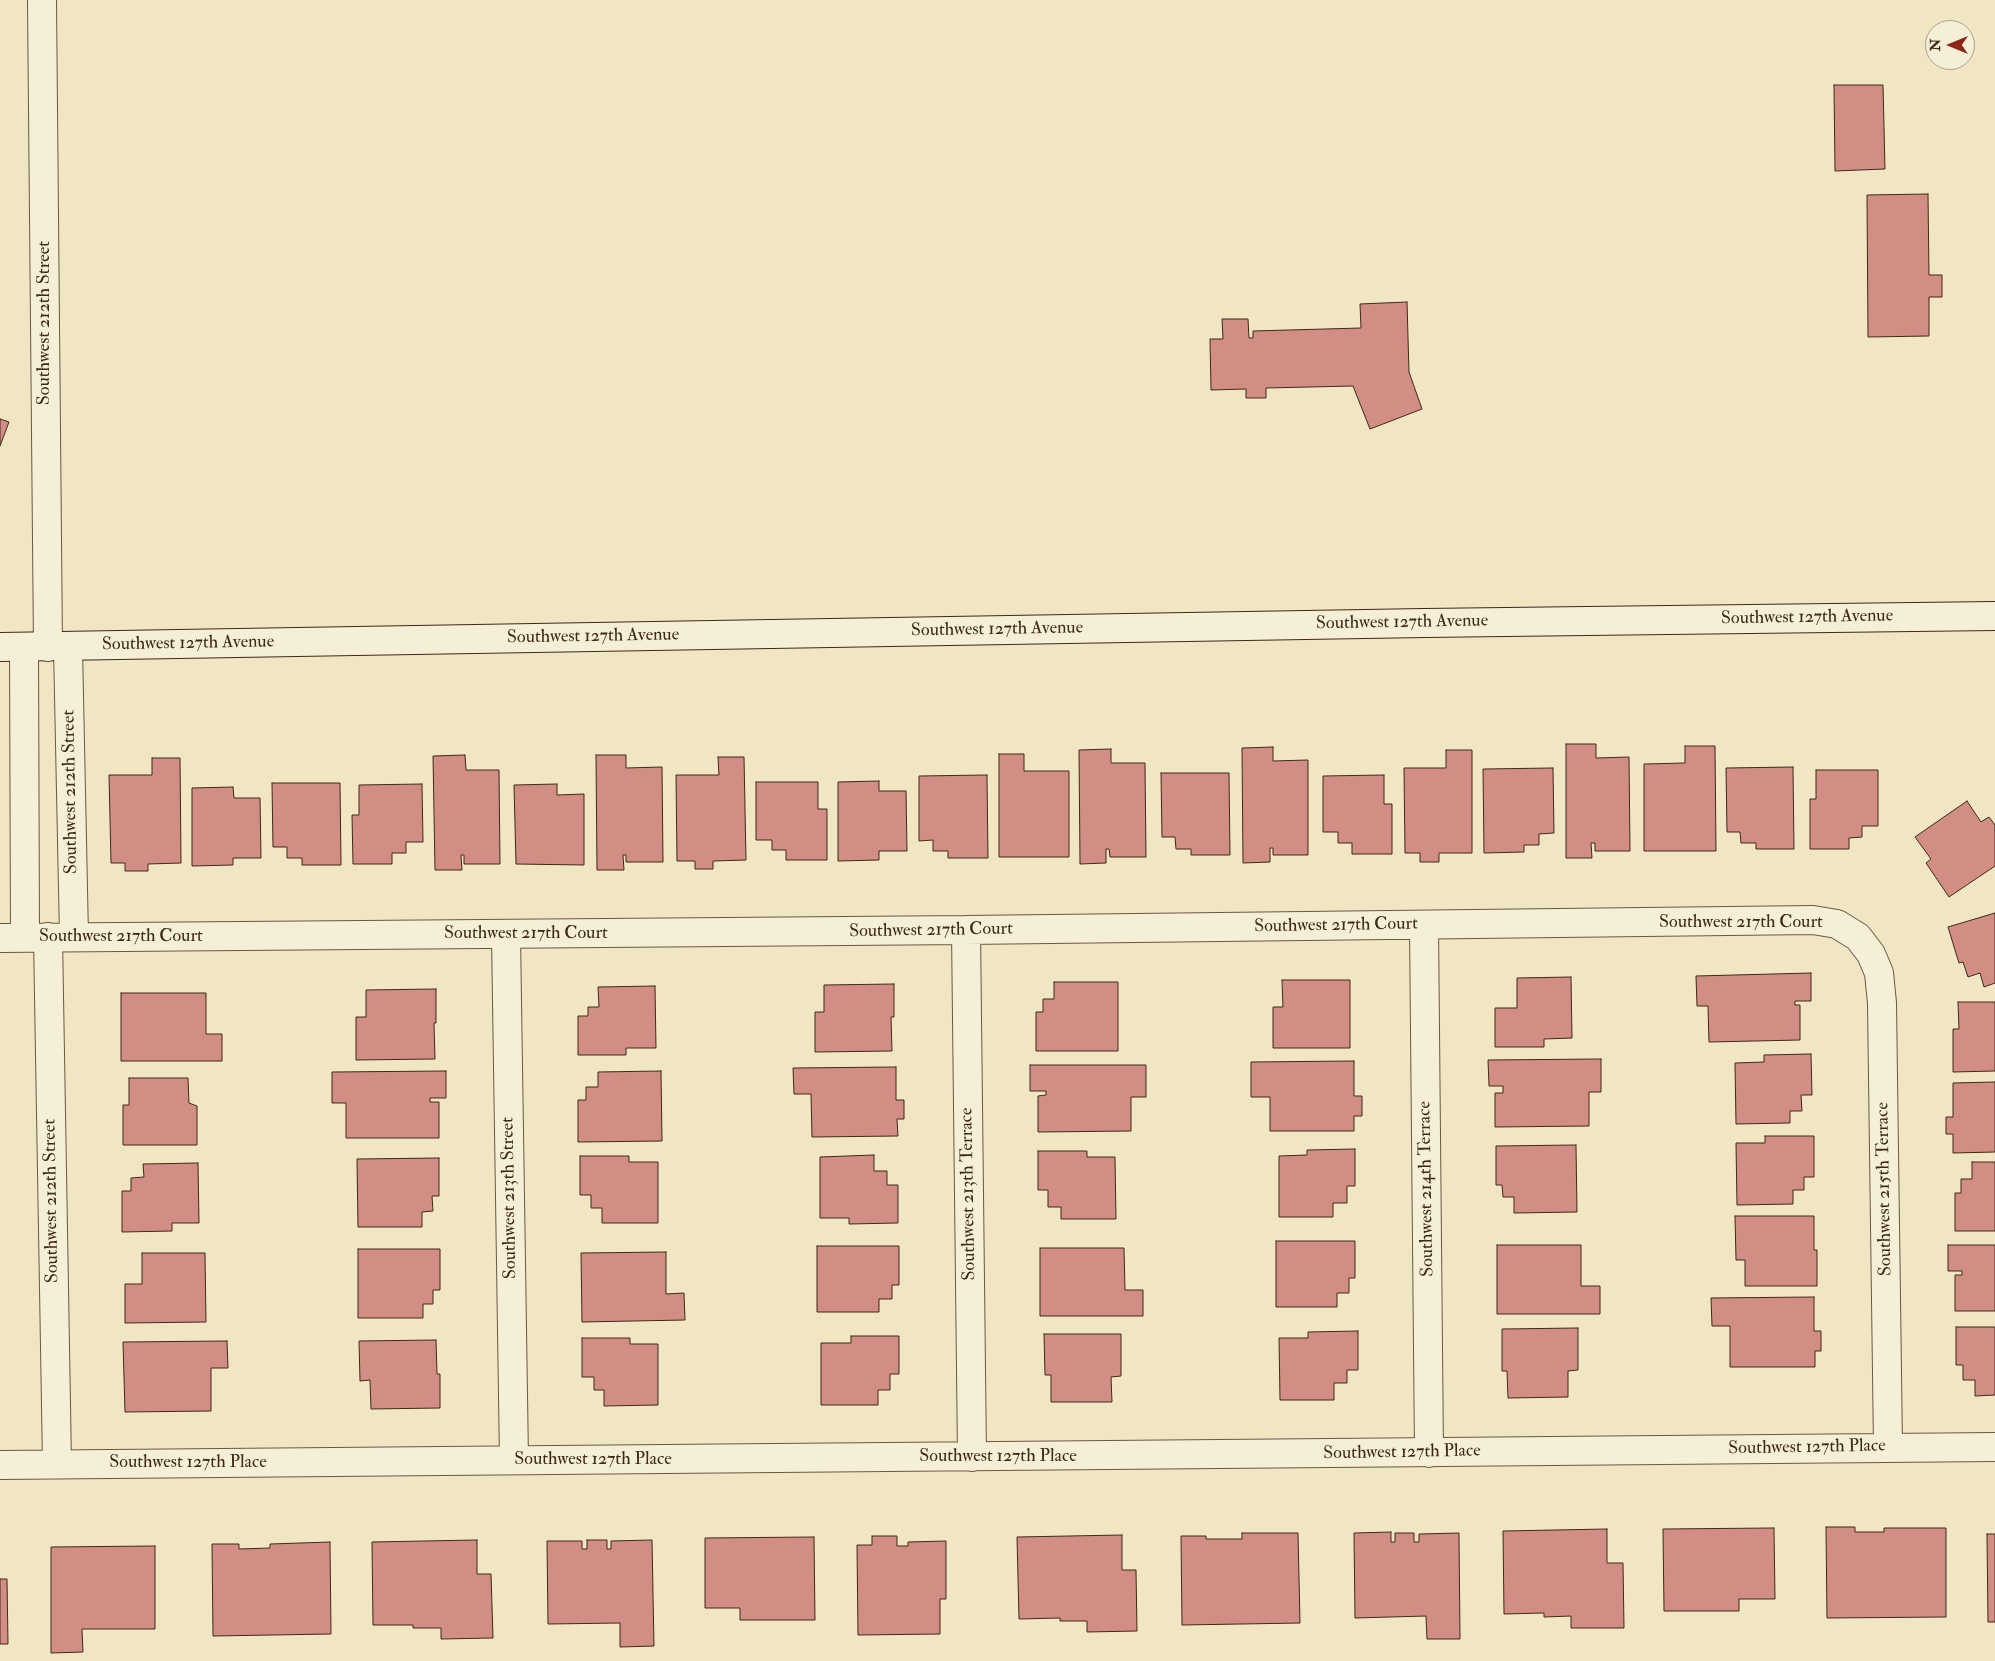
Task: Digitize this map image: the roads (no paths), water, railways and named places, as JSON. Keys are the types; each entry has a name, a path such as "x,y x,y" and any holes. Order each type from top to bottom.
{"street":[{"name":"Southwest 212th Street","path":"42,0 35,647 37,938 57,1464"},
{"name":"Southwest 127th Avenue","path":"35,647 1405,623 1995,616"},
{"name":"Southwest 212th Street","path":"35,647 37,938"},
{"name":"Southwest 217th Court","path":"37,938 1813,920 1837,924 1858,937"},
{"name":"Southwest 214th Terrace","path":"1424,925 1429,1453"},
{"name":"Southwest 213th Terrace","path":"966,930 972,1457"},
{"name":"Southwest 213th Street","path":"506,934 514,1460"},
{"name":"Southwest 215th Terrace","path":"1858,937 1871,954 1879,973 1882,1003 1888,1447"},
{"name":"Southwest 127th Place","path":"0,1465 1995,1447"}]}
